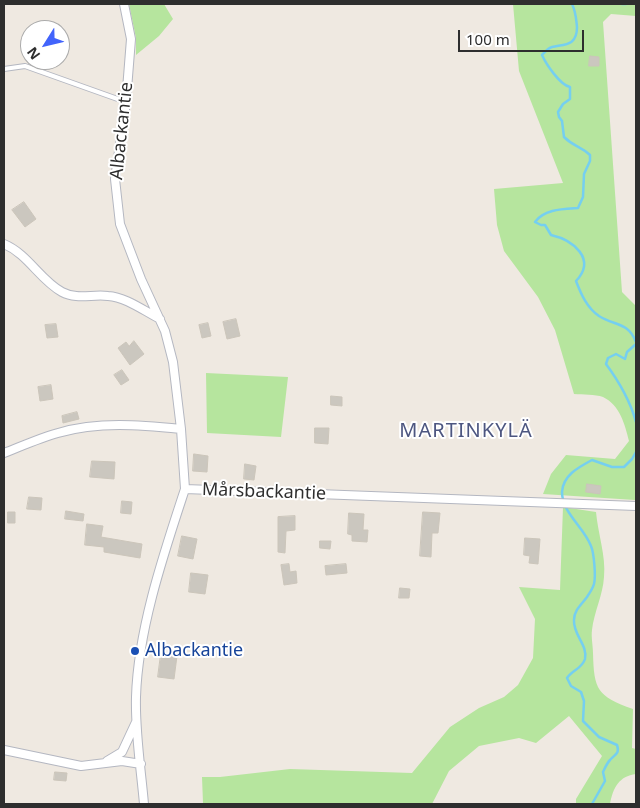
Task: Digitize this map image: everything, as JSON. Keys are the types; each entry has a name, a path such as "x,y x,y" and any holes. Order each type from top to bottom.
{"street":[{"name":"Albackantie","path":"124,4 131,39 126,102 115,179 120,224 141,279 165,331 173,362 181,429 184,488"},
{"path":"4,244 18,252 46,280 62,292 78,297 108,296 118,298 160,319"},
{"path":"4,453 60,432 102,425 145,425 181,429"},
{"name":"Mårsbackantie","path":"144,804 136,720 140,653 144,630 168,539 184,488 636,506"},
{"path":"105,762 122,752 136,720"},
{"path":"4,750 81,766 122,761 140,764"}],"lane":[{"path":"4,69 24,66 126,102"}],"green space":[{"path":"129,4 164,4 173,19 159,36 136,55 136,38"},
{"path":"513,4 636,4 636,16 611,14 603,22 622,292 636,306 635,500 543,494 551,474 566,455 615,459 629,441 621,416 614,405 600,396 574,394 555,330 538,297 504,251 497,225 494,189 563,183 519,71"},
{"path":"206,373 288,377 281,437 207,433"},
{"path":"563,507 596,512 604,569 602,590 592,630 595,676 600,690 605,695 633,709 632,748 636,749 636,774 621,780 615,788 610,804 576,804 576,799 602,756 569,716 536,743 519,738 479,746 449,771 432,804 203,803 202,777 220,777 290,769 412,773 450,727 479,708 504,697 518,685 533,658 535,619 519,587 560,590"}],"building":[{"path":"590,56 599,57 599,66 589,66"},
{"path":"24,202 36,219 25,227 12,210"},
{"path":"236,319 240,336 227,339 223,322"},
{"path":"208,323 211,336 202,338 199,325"},
{"path":"56,324 58,337 47,338 45,325"},
{"path":"134,341 144,354 130,365 118,348 126,342 129,346"},
{"path":"122,370 129,380 121,385 114,375"},
{"path":"51,385 53,399 40,401 38,387"},
{"path":"331,396 342,397 342,406 331,405"},
{"path":"77,412 79,419 63,423 62,416"},
{"path":"315,428 329,428 328,444 315,443"},
{"path":"194,454 208,456 207,472 193,471"},
{"path":"92,461 115,462 114,479 90,477"},
{"path":"245,464 256,466 254,480 244,479"},
{"path":"587,484 601,486 600,494 586,492"},
{"path":"29,497 42,498 41,510 27,509"},
{"path":"122,501 132,502 131,514 121,513"},
{"path":"66,511 84,514 83,521 65,519"},
{"path":"8,512 15,512 15,523 8,523"},
{"path":"423,512 440,513 438,533 432,533 431,557 420,556"},
{"path":"349,513 364,514 363,530 368,530 367,542 352,541 352,535 348,534"},
{"path":"295,516 295,530 286,531 285,553 278,552 278,517"},
{"path":"87,524 103,526 101,537 142,544 140,558 104,552 104,547 85,545"},
{"path":"182,536 197,539 193,559 178,556"},
{"path":"525,538 540,539 538,564 529,563 530,556 524,555"},
{"path":"320,541 331,541 330,549 320,548"},
{"path":"289,564 290,572 296,571 297,583 284,585 281,565"},
{"path":"346,564 347,573 326,575 325,566"},
{"path":"191,573 208,575 205,594 189,592"},
{"path":"400,588 410,589 409,598 399,598"},
{"path":"161,654 177,656 174,679 158,677"},
{"path":"55,772 67,773 66,781 54,780"}],"waterway":[{"path":"572,4 577,27 575,38 569,43 547,50 542,55 550,69 562,82 570,87 570,99 563,104 558,112 562,121 564,137 590,155 590,161 584,174 583,197 578,208 549,212 543,214 535,222 545,225 551,235 567,241 580,252 584,265 582,273 576,281 585,300 599,316 629,331 636,342"},
{"path":"636,344 627,352 625,359 616,354 608,358 606,364 624,392 636,422"},
{"path":"592,804 605,781 603,772 618,748 617,745 599,737 583,721 584,701 581,692 571,686 567,678 582,665 585,659 584,649 574,625 574,616 593,587 595,570 591,546 584,532 569,513 563,500 562,492 565,481 569,476 592,460 612,467 624,467 636,452"}],"place":[{"name":"Albackantie","path":"135,651"}],"district":[{"name":"MARTINKYLÄ","path":"466,431"}]}
